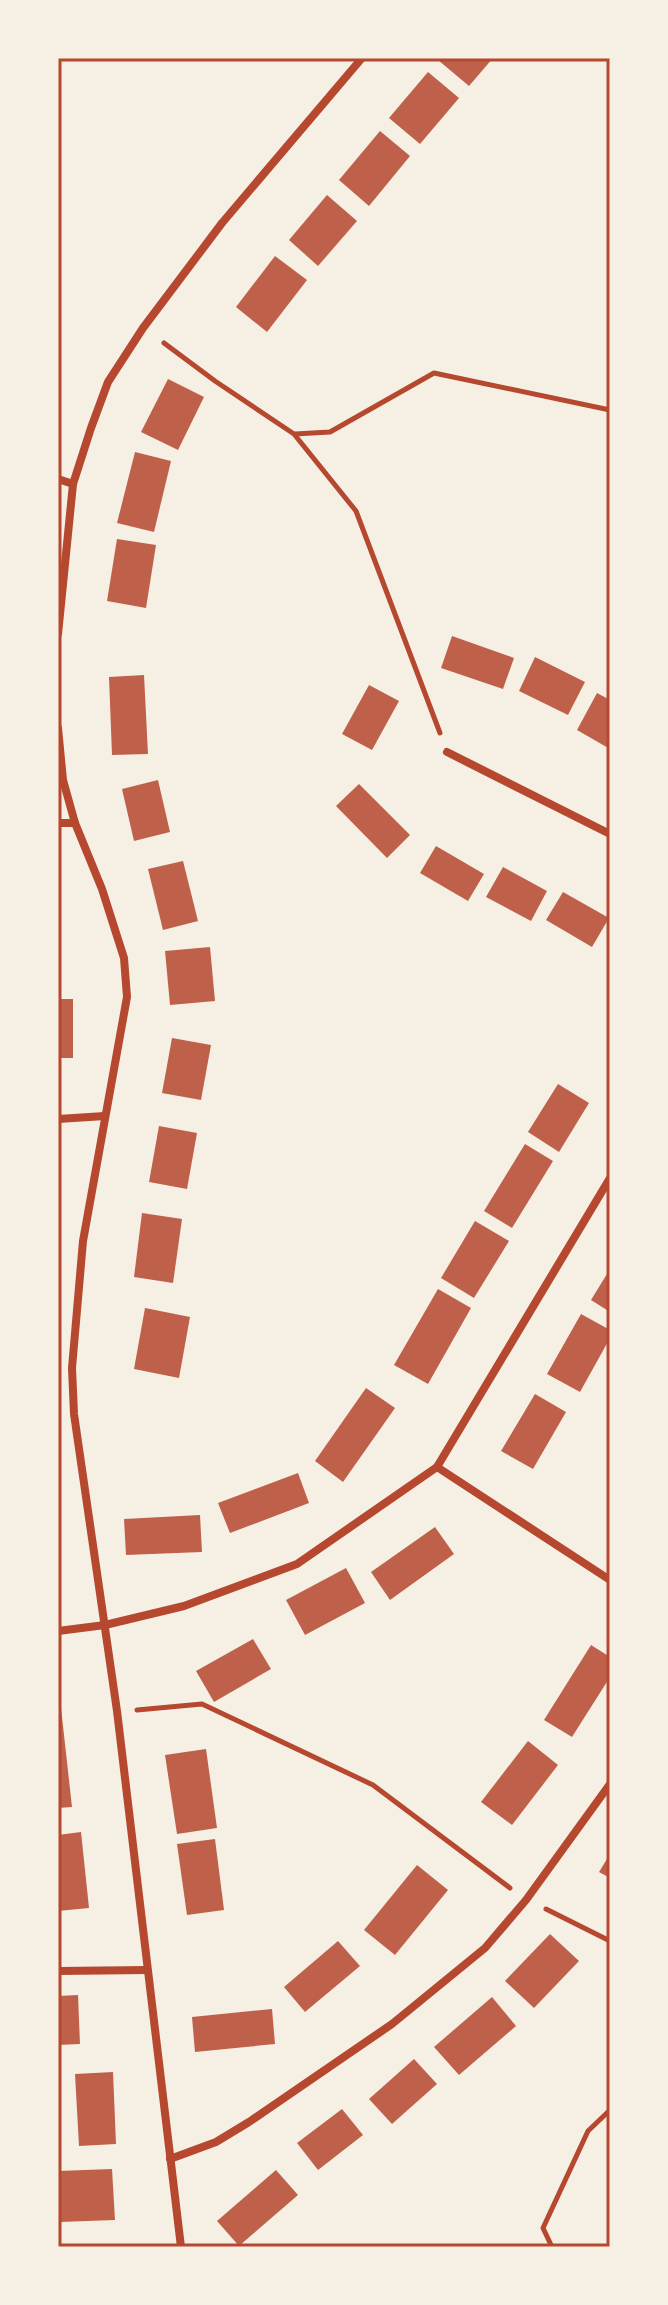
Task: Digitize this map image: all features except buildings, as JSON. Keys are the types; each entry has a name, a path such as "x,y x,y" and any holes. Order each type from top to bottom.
{"street":[{"path":"58,634 73,484 108,382 143,328 222,223 362,58"},
{"path":"58,479 73,484"},
{"path":"58,728 63,780 75,823 102,889 124,958 127,997 83,1241 72,1368 74,1414 105,1625 181,2247"},
{"path":"447,752 610,834"},
{"path":"58,823 75,823"},
{"path":"58,1119 105,1116"},
{"path":"58,1631 105,1625 184,1606 297,1564 437,1467 610,1178"},
{"path":"437,1467 610,1580"},
{"path":"170,2159 216,2142 249,2122 392,2024 485,1948 526,1900 610,1784"},
{"path":"58,1971 147,1970"}],"path":[{"path":"164,343 294,434 356,511 447,752"},
{"path":"294,434 330,432 434,373 610,410"},
{"path":"136,1710 202,1704 373,1785 526,1900 610,1941"},
{"path":"552,2247 543,2228 588,2131 610,2110"}]}
